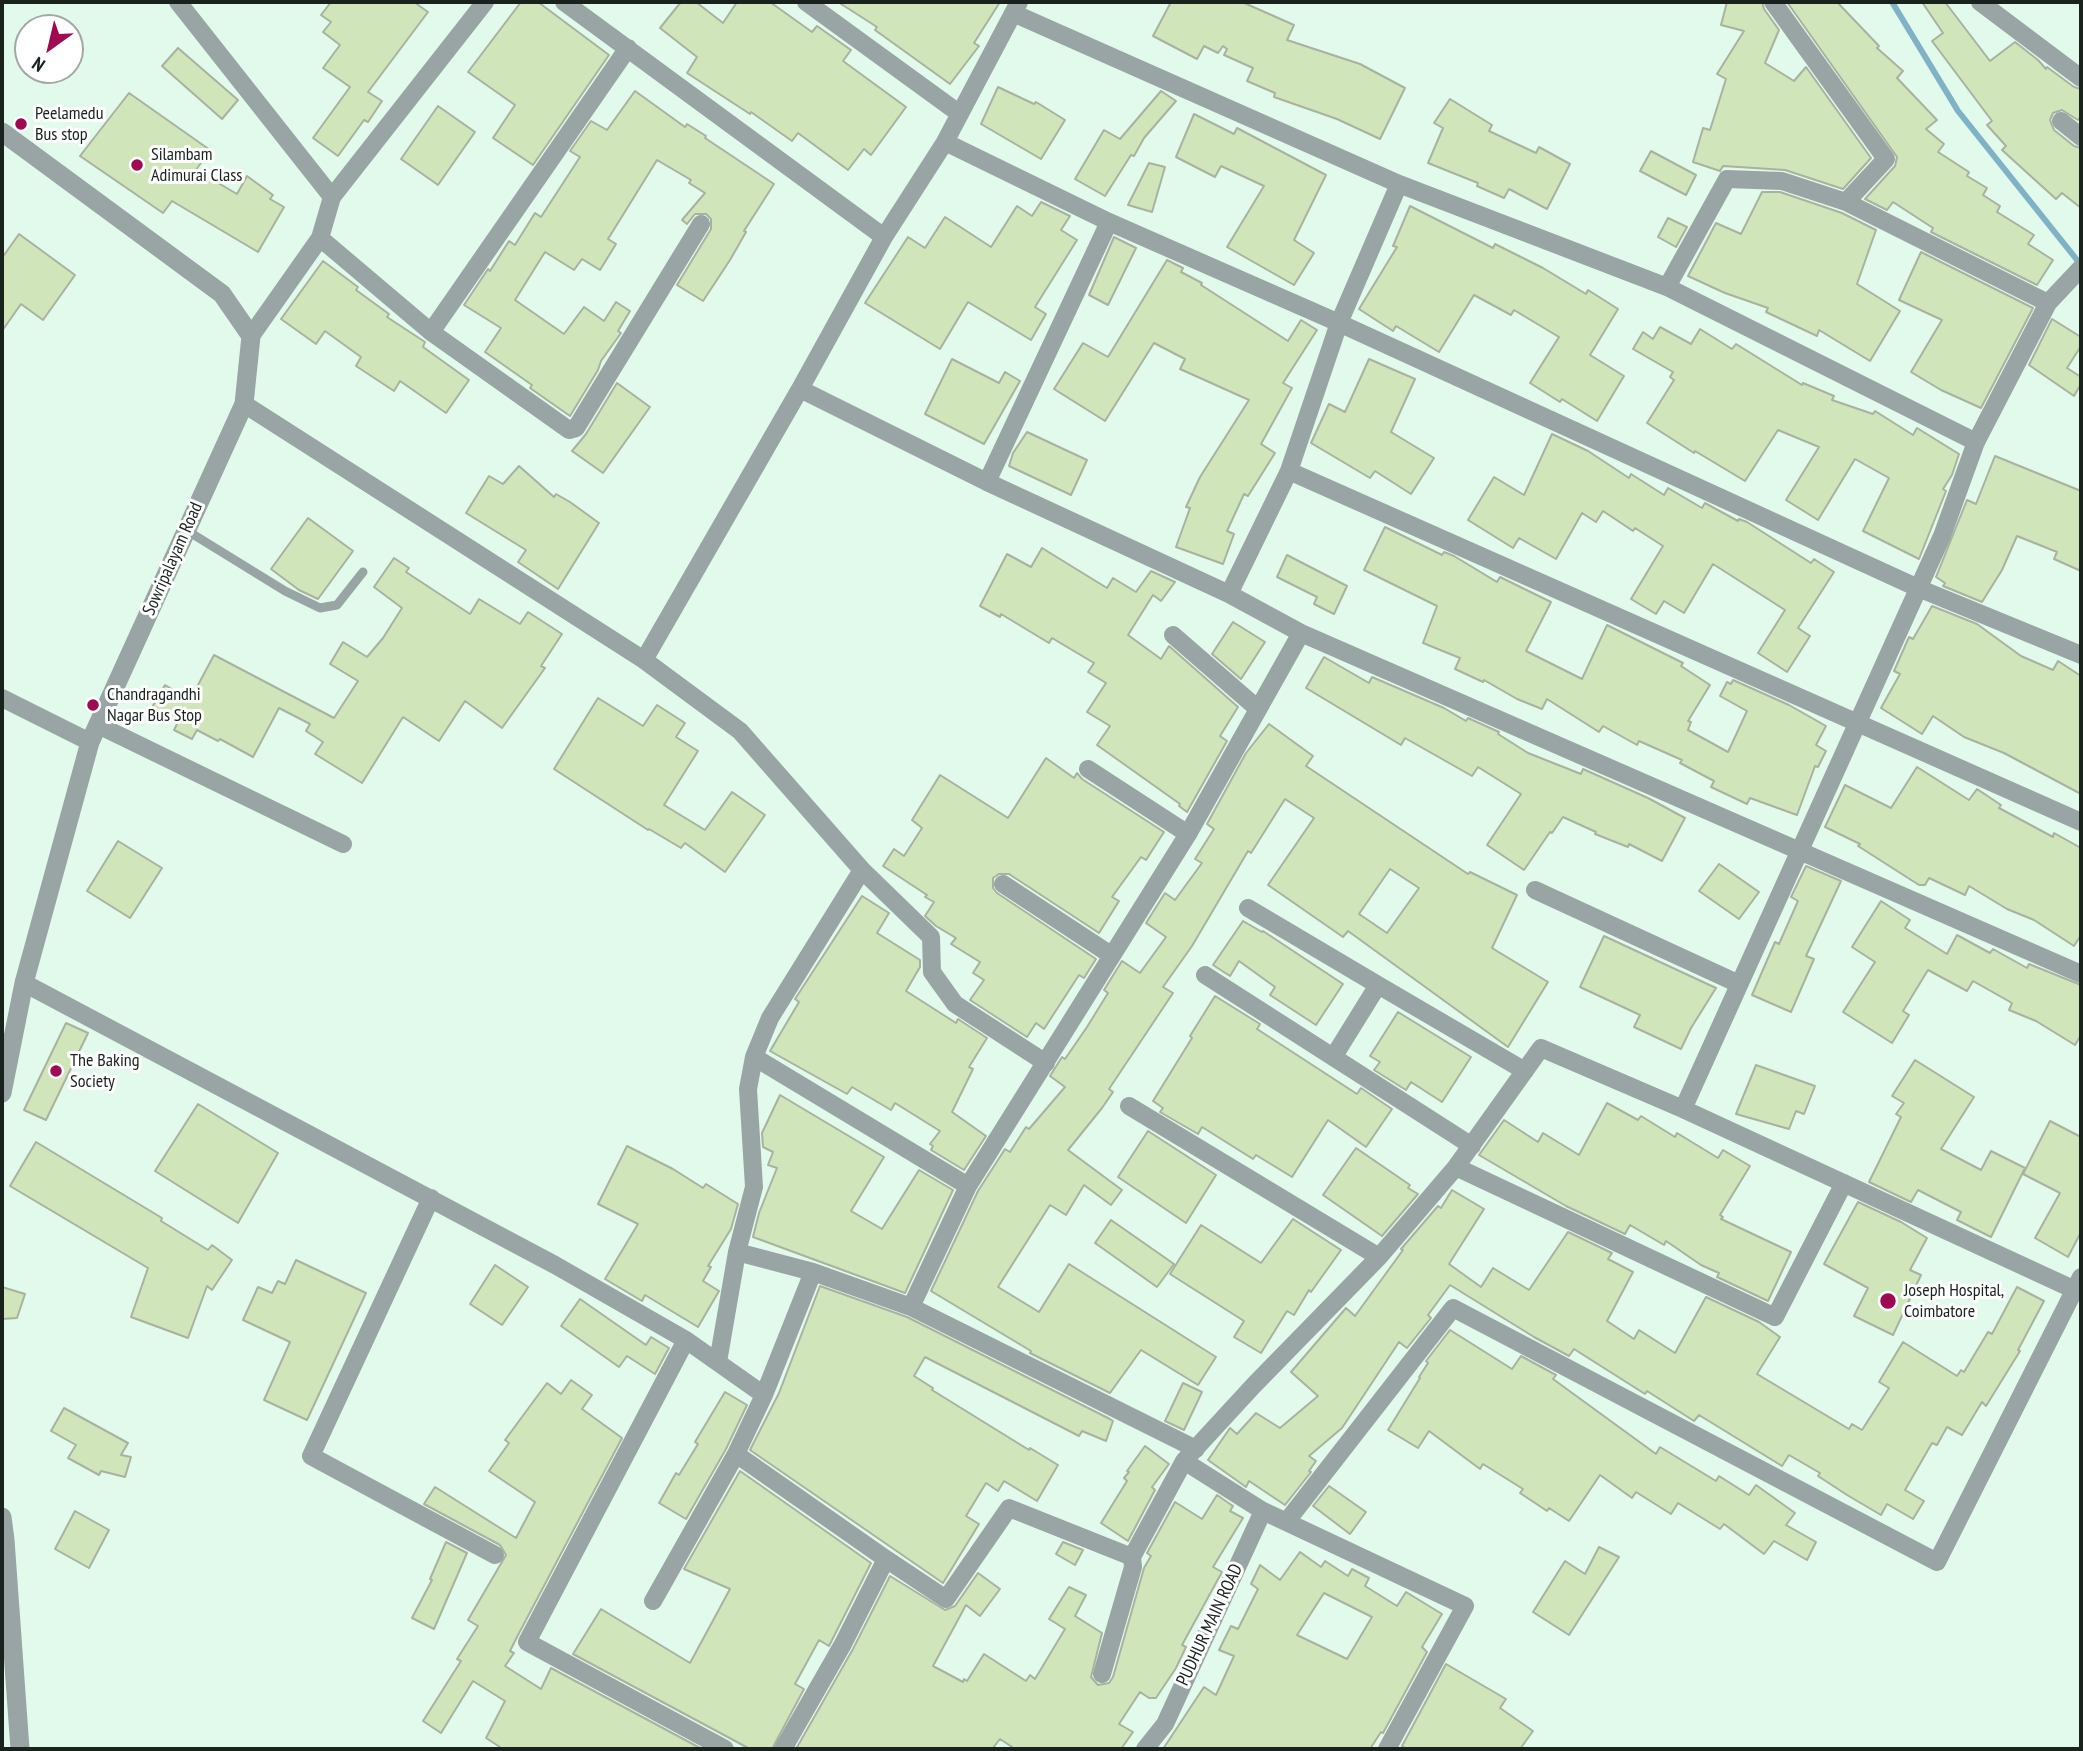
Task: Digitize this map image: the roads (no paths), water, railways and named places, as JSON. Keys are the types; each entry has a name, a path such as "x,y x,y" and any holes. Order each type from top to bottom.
{"street":[{"path":"178,2 332,197"},
{"path":"2,132 222,294 251,336 320,239 332,197 485,2"},
{"path":"565,2 884,237"},
{"path":"806,2 960,114"},
{"path":"1773,2 1886,159 1846,202"},
{"path":"1980,2 2081,78"},
{"path":"644,660 884,237 945,142 1016,7 1399,184 1667,287 1976,442"},
{"path":"431,332 628,48"},
{"path":"2062,121 2081,137"},
{"path":"945,142 1109,222 1339,323 1918,588 2081,655"},
{"path":"1667,287 1727,179 1782,181 1846,202 2048,303"},
{"path":"1229,594 1289,471 1339,323 1399,184"},
{"path":"987,482 1109,222"},
{"path":"320,239 431,332 569,430 576,428 701,224"},
{"path":"1683,1109 1942,536 1976,442 2048,303 2081,268"},
{"name":"Sowripalayam Road","path":"2,1093 24,983 94,734 244,404 251,336"},
{"path":"800,389 987,482 1229,594 1301,633 2081,974"},
{"path":"244,404 644,660 740,731 862,870 932,937 932,972 955,1004 1046,1063"},
{"path":"1289,471 2081,822"},
{"path":"911,1307 968,1186 1188,834 1301,633"},
{"path":"1173,635 1258,709"},
{"path":"2,698 94,734 343,844"},
{"path":"1087,769 1188,834"},
{"path":"718,1362 737,1252 754,1187 748,1089 754,1057 770,1018 862,870"},
{"path":"1003,884 1111,956"},
{"path":"1535,890 1739,984"},
{"path":"1248,908 1525,1071"},
{"path":"1205,975 1472,1146"},
{"path":"24,983 555,1265 686,1339 764,1395"},
{"path":"1334,1056 1378,985"},
{"path":"1102,1674 1133,1567 1132,1558 1190,1455 1379,1257 1456,1167 1541,1048 1683,1109 1844,1184 2078,1283"},
{"path":"754,1057 968,1186"},
{"path":"1129,1106 1379,1257"},
{"path":"1456,1167 1775,1317 1844,1184"},
{"path":"431,1198 311,1456 495,1555"},
{"path":"737,1252 813,1272 911,1307 1190,1455 1275,1517 1465,1606 1387,1749"},
{"path":"653,1601 736,1454 764,1395 813,1272"},
{"name":"PUDHUR MAIN ROAD","path":"1146,1749 1166,1724 1275,1517 1453,1308 1937,1562 2078,1283"},
{"path":"686,1339 527,1642 725,1749"},
{"path":"736,1454 946,1599 1009,1508 1132,1558"},
{"path":"2,1517 20,1749"},
{"path":"783,1749 843,1644 886,1559"}],"lane":[{"path":"186,530 320,608 337,605 363,572"}],"waterway":[{"path":"1892,2 1958,111 2081,265"}],"place":[{"name":"Peelamedu Bus stop","path":"21,124"},
{"name":"Silambam Adimurai Class","path":"137,165"},
{"name":"Chandragandhi Nagar Bus Stop","path":"93,705"},
{"name":"The Baking Society","path":"56,1071"},
{"name":"Joseph Hospital, Coimbatore","path":"1888,1301"}]}
